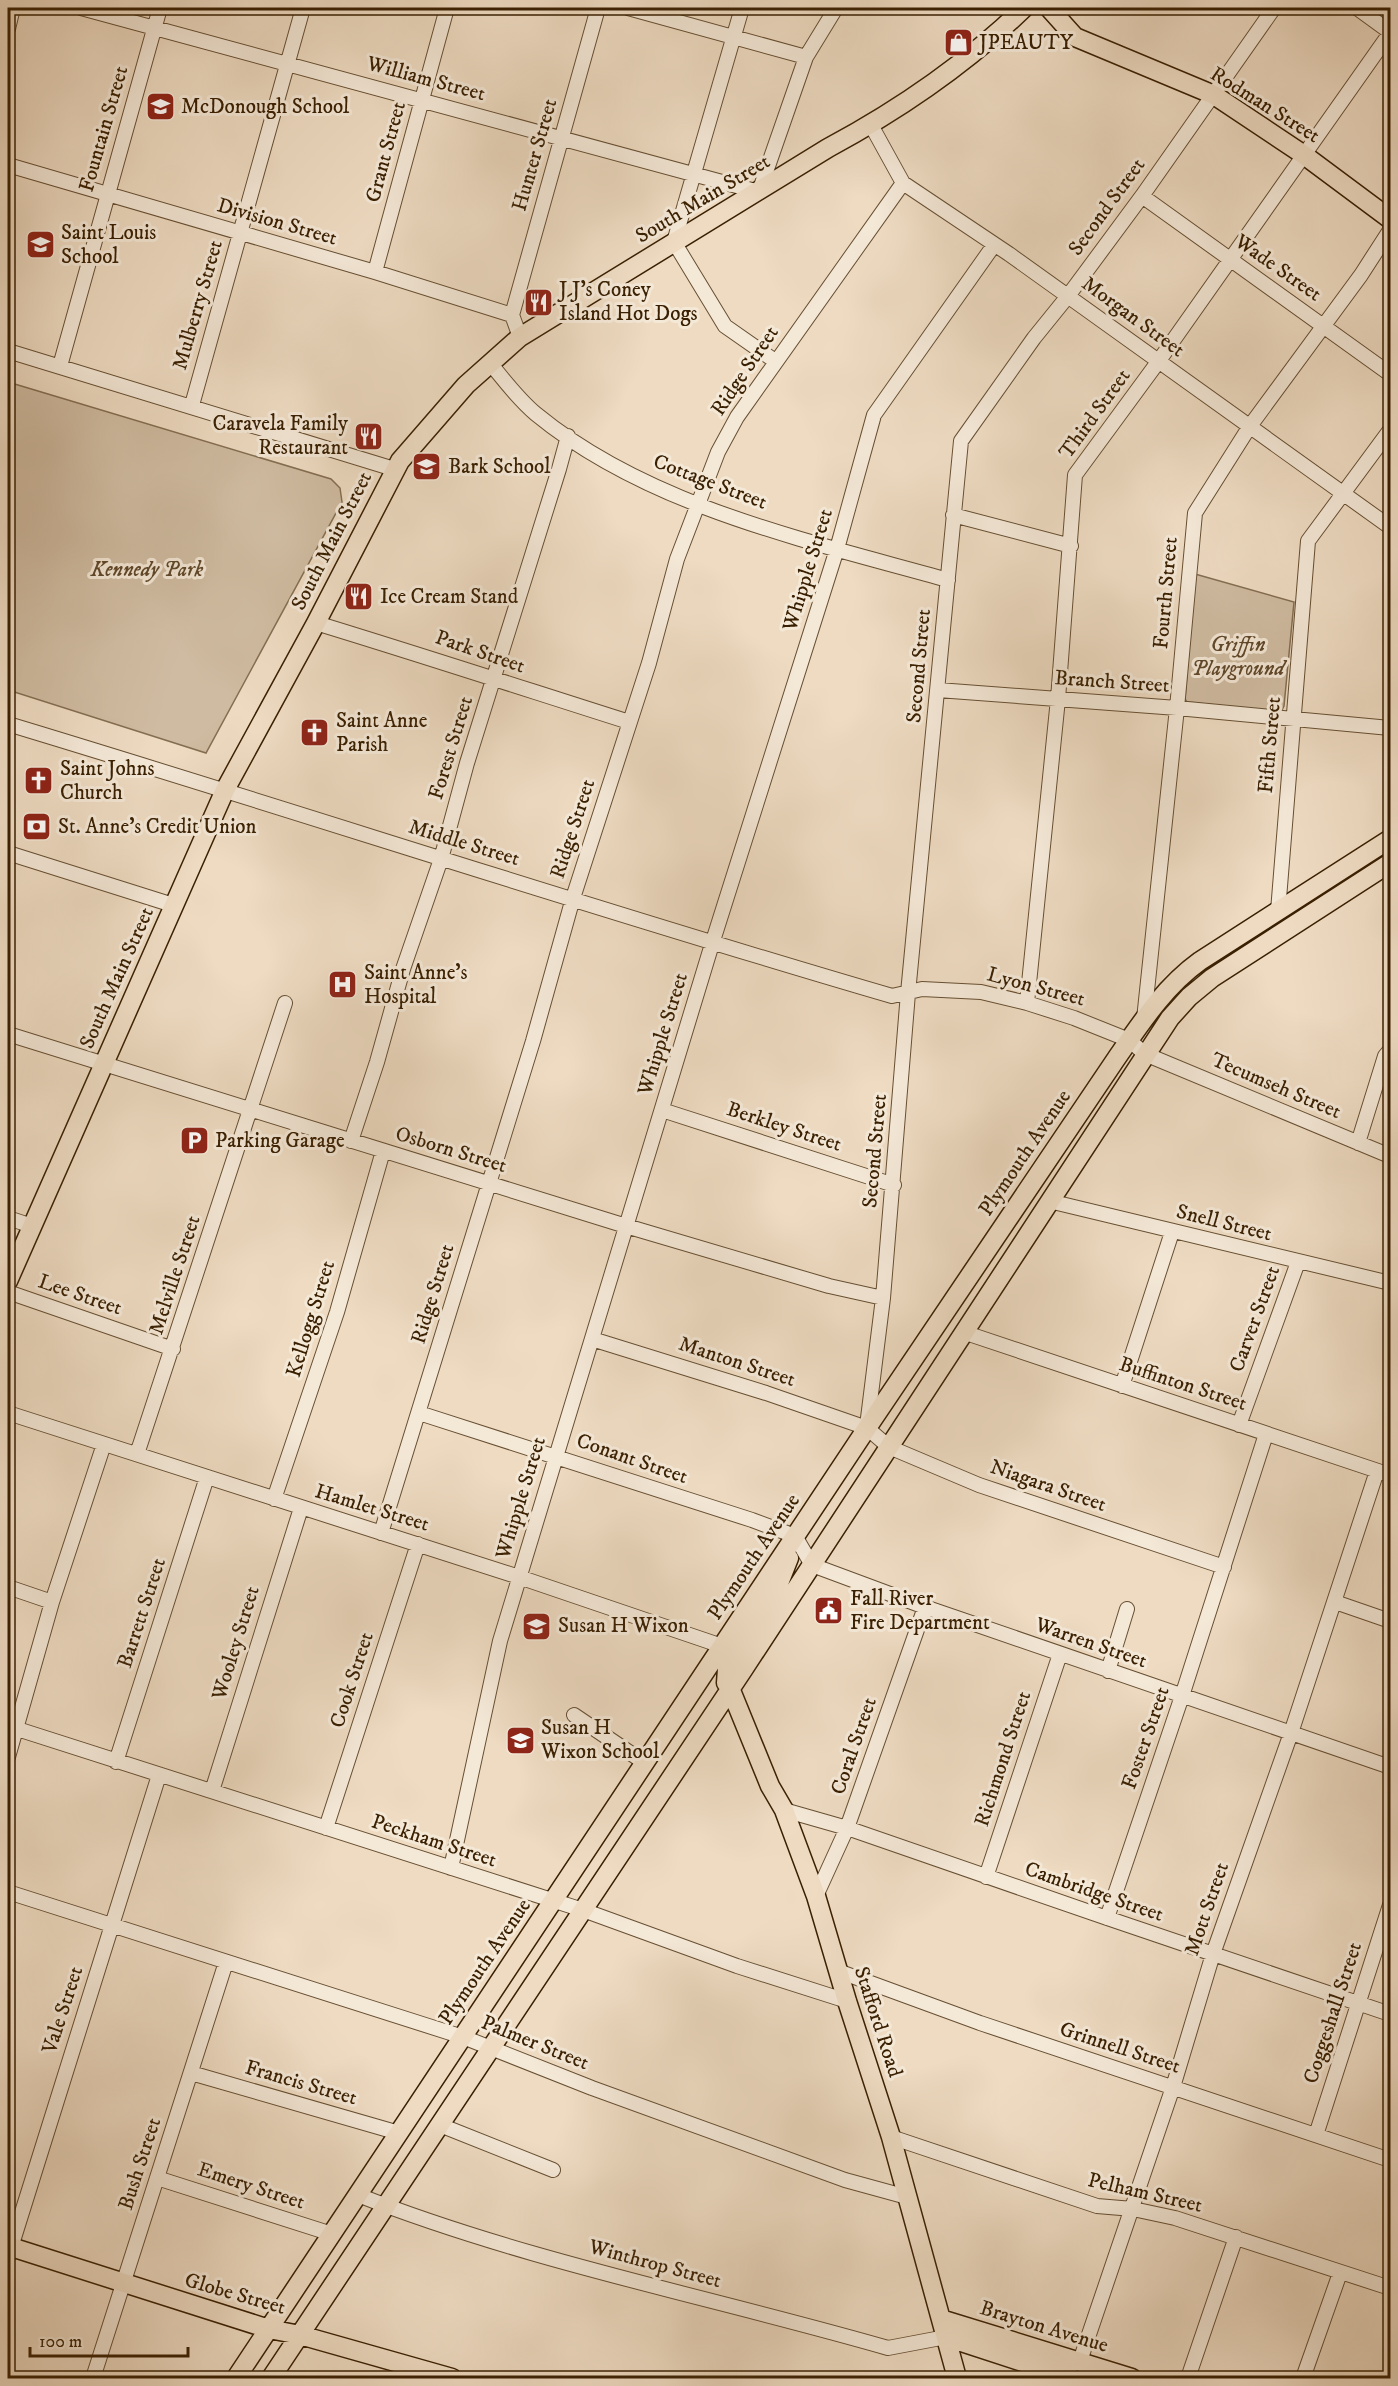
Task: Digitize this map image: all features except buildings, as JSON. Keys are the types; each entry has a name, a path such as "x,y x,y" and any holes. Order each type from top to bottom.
{"main road":[{"name":"South Main Street","path":"8,1281 225,790 316,623 394,469 441,411 520,337 828,148 871,125 904,101 942,79 1024,8"},
{"name":"Rodman Street","path":"1049,8 1075,37 1214,95 1304,155 1390,219"},
{"name":"Plymouth Avenue","path":"236,2379 867,1428 1144,1019 1167,990 1191,968 1390,839"},
{"path":"271,2379 812,1565 1145,1054 1176,1011 1204,983 1390,863"},
{"path":"730,1688 725,1678 727,1669 772,1600 784,1574 795,1536"},
{"name":"Stafford Road","path":"730,1688 771,1786 784,1810 816,1896 891,2137 957,2379"},
{"name":"Globe Street","path":"9,2250 269,2329 300,2335 452,2379"},
{"name":"Brayton Avenue","path":"944,2328 1080,2361 1132,2379"},
{"name":"Brayton Avenue","path":"944,2328 1071,2379"}],"street":[{"path":"8,29 13,8"},
{"name":"William Street","path":"81,8 759,192"},
{"name":"Fountain Street","path":"60,366 160,8"},
{"name":"Mulberry Street","path":"192,405 303,8"},
{"name":"Grant Street","path":"375,272 447,8"},
{"name":"Hunter Street","path":"512,315 598,8"},
{"path":"628,8 806,57"},
{"path":"742,8 674,242 724,326 775,361"},
{"path":"759,192 806,57 836,8"},
{"name":"Second Street","path":"867,1428 894,1185 908,993 939,690 961,441 1034,338 1142,196 1274,8"},
{"path":"1357,8 1390,33"},
{"name":"Third Street","path":"1027,1003 1058,699 1076,475 1390,33"},
{"name":"Morgan Street","path":"871,125 903,183 1068,296 1390,527"},
{"name":"Division Street","path":"8,165 375,272 512,315"},
{"name":"Ridge Street","path":"381,1533 533,1041 573,898 649,663 677,559 697,505 723,443 737,417 903,183"},
{"name":"Wade Street","path":"1142,196 1390,374"},
{"name":"Fourth Street","path":"1144,1019 1195,513 1250,426 1361,275 1390,230"},
{"name":"Whipple Street","path":"451,1868 500,1641 712,944 837,549 874,415 994,245"},
{"path":"512,315 520,337"},
{"path":"8,351 192,405 394,469"},
{"name":"Cottage Street","path":"490,363 535,413 596,456 697,505 837,549 948,580"},
{"name":"Fifth Street","path":"1278,911 1308,541 1390,430"},
{"name":"Forest Street","path":"351,1140 377,1062 403,969 441,859 467,764 568,436"},
{"path":"954,515 1071,546"},
{"name":"Park Street","path":"316,623 444,661 494,680 629,722"},
{"name":"Branch Street","path":"939,690 1177,708 1390,728"},
{"name":"Middle Street","path":"8,724 573,898 712,944 892,996 908,993"},
{"path":"8,853 173,905"},
{"name":"Lyon Street","path":"908,993 922,989 981,992 1027,1003 1074,1018 1129,1040 1145,1054"},
{"name":"Melville Street","path":"137,1454 222,1201 285,1003"},
{"name":"Osborn Street","path":"8,1034 626,1226 829,1286 883,1298"},
{"path":"1358,1143 1385,1056 1390,1050"},
{"name":"Tecumseh Street","path":"1145,1054 1390,1156"},
{"name":"Berkley Street","path":"662,1110 894,1185"},
{"name":"Kellogg Street","path":"274,1498 337,1312 382,1151"},
{"name":"Snell Street","path":"1049,1201 1390,1283"},
{"path":"8,1218 32,1226"},
{"path":"1122,1386 1172,1232"},
{"name":"Carver Street","path":"1239,1425 1298,1262"},
{"name":"Lee Street","path":"8,1292 173,1349"},
{"name":"Buffinton Street","path":"963,1332 1384,1473"},
{"name":"Manton Street","path":"592,1339 766,1393 867,1428"},
{"name":"Hamlet Street","path":"8,1413 519,1577 722,1646"},
{"name":"Conant Street","path":"419,1413 557,1456 795,1536"},
{"name":"Niagara Street","path":"867,1428 889,1447 979,1485 1224,1567"},
{"name":"Foster Street","path":"1107,1918 1182,1696 1266,1434"},
{"path":"8,1757 12,1727 104,1444"},
{"name":"Mott Street","path":"1080,2361 1173,2087 1213,1954 1335,1602 1384,1473"},
{"name":"Barrett Street","path":"116,1762 207,1477"},
{"name":"Wooley Street","path":"212,1791 301,1508"},
{"path":"795,1536 812,1565"},
{"name":"Cook Street","path":"326,1828 417,1544"},
{"name":"Warren Street","path":"812,1565 1108,1671 1390,1767"},
{"path":"8,1587 52,1602"},
{"path":"1335,1602 1390,1621"},
{"name":"Coral Street","path":"816,1896 847,1828 925,1607"},
{"path":"1108,1671 1127,1609"},
{"name":"Richmond Street","path":"986,1877 1060,1654"},
{"path":"574,1715 645,1763"},
{"name":"Peckham Street","path":"12,1727 583,1910 737,1966 847,2001"},
{"name":"Vale Street","path":"9,2250 159,1775"},
{"name":"Cambridge Street","path":"784,1810 847,1828 1390,2014"},
{"name":"Palmer Street","path":"8,1892 463,2037 592,2088 845,2180 907,2197"},
{"name":"Coggeshall Street","path":"1316,2134 1390,1905"},
{"name":"Bush Street","path":"93,2379 226,1962"},
{"name":"Grinnell Street","path":"838,1971 980,2023 1390,2160"},
{"name":"Francis Street","path":"191,2073 399,2133"},
{"path":"440,2125 553,2170"},
{"name":"Pelham Street","path":"891,2137 1097,2206 1133,2209 1175,2218 1390,2288"},
{"name":"Emery Street","path":"157,2178 332,2234"},
{"name":"Winthrop Street","path":"358,2195 517,2249 888,2348 944,2328"},
{"path":"1188,2379 1236,2237"},
{"path":"1303,2379 1340,2273"}],"green space":[{"name":"Kennedy Park","path":"8,382 331,479 340,488 342,502 206,753 8,690"},
{"name":"Griffin Playground","path":"1195,574 1294,602 1284,706 1281,712 1187,702 1185,699"}],"place":[{"name":"JPEAUTY","path":"958,43"},
{"name":"McDonough School","path":"160,107"},
{"name":"Saint Louis School","path":"40,245"},
{"name":"J J's Coney Island Hot Dogs","path":"538,302"},
{"name":"Caravela Family Restaurant","path":"369,436"},
{"name":"Bark School","path":"427,467"},
{"name":"Ice Cream Stand","path":"359,597"},
{"name":"Saint Anne Parish","path":"315,733"},
{"name":"Saint Johns Church","path":"39,781"},
{"name":"St. Anne's Credit Union","path":"37,827"},
{"name":"Saint Anne's Hospital","path":"343,985"},
{"name":"Parking Garage","path":"194,1141"},
{"name":"Fall River Fire Department","path":"829,1611"},
{"name":"Susan H Wixon","path":"537,1626"},
{"name":"Susan H Wixon School","path":"520,1740"}]}
